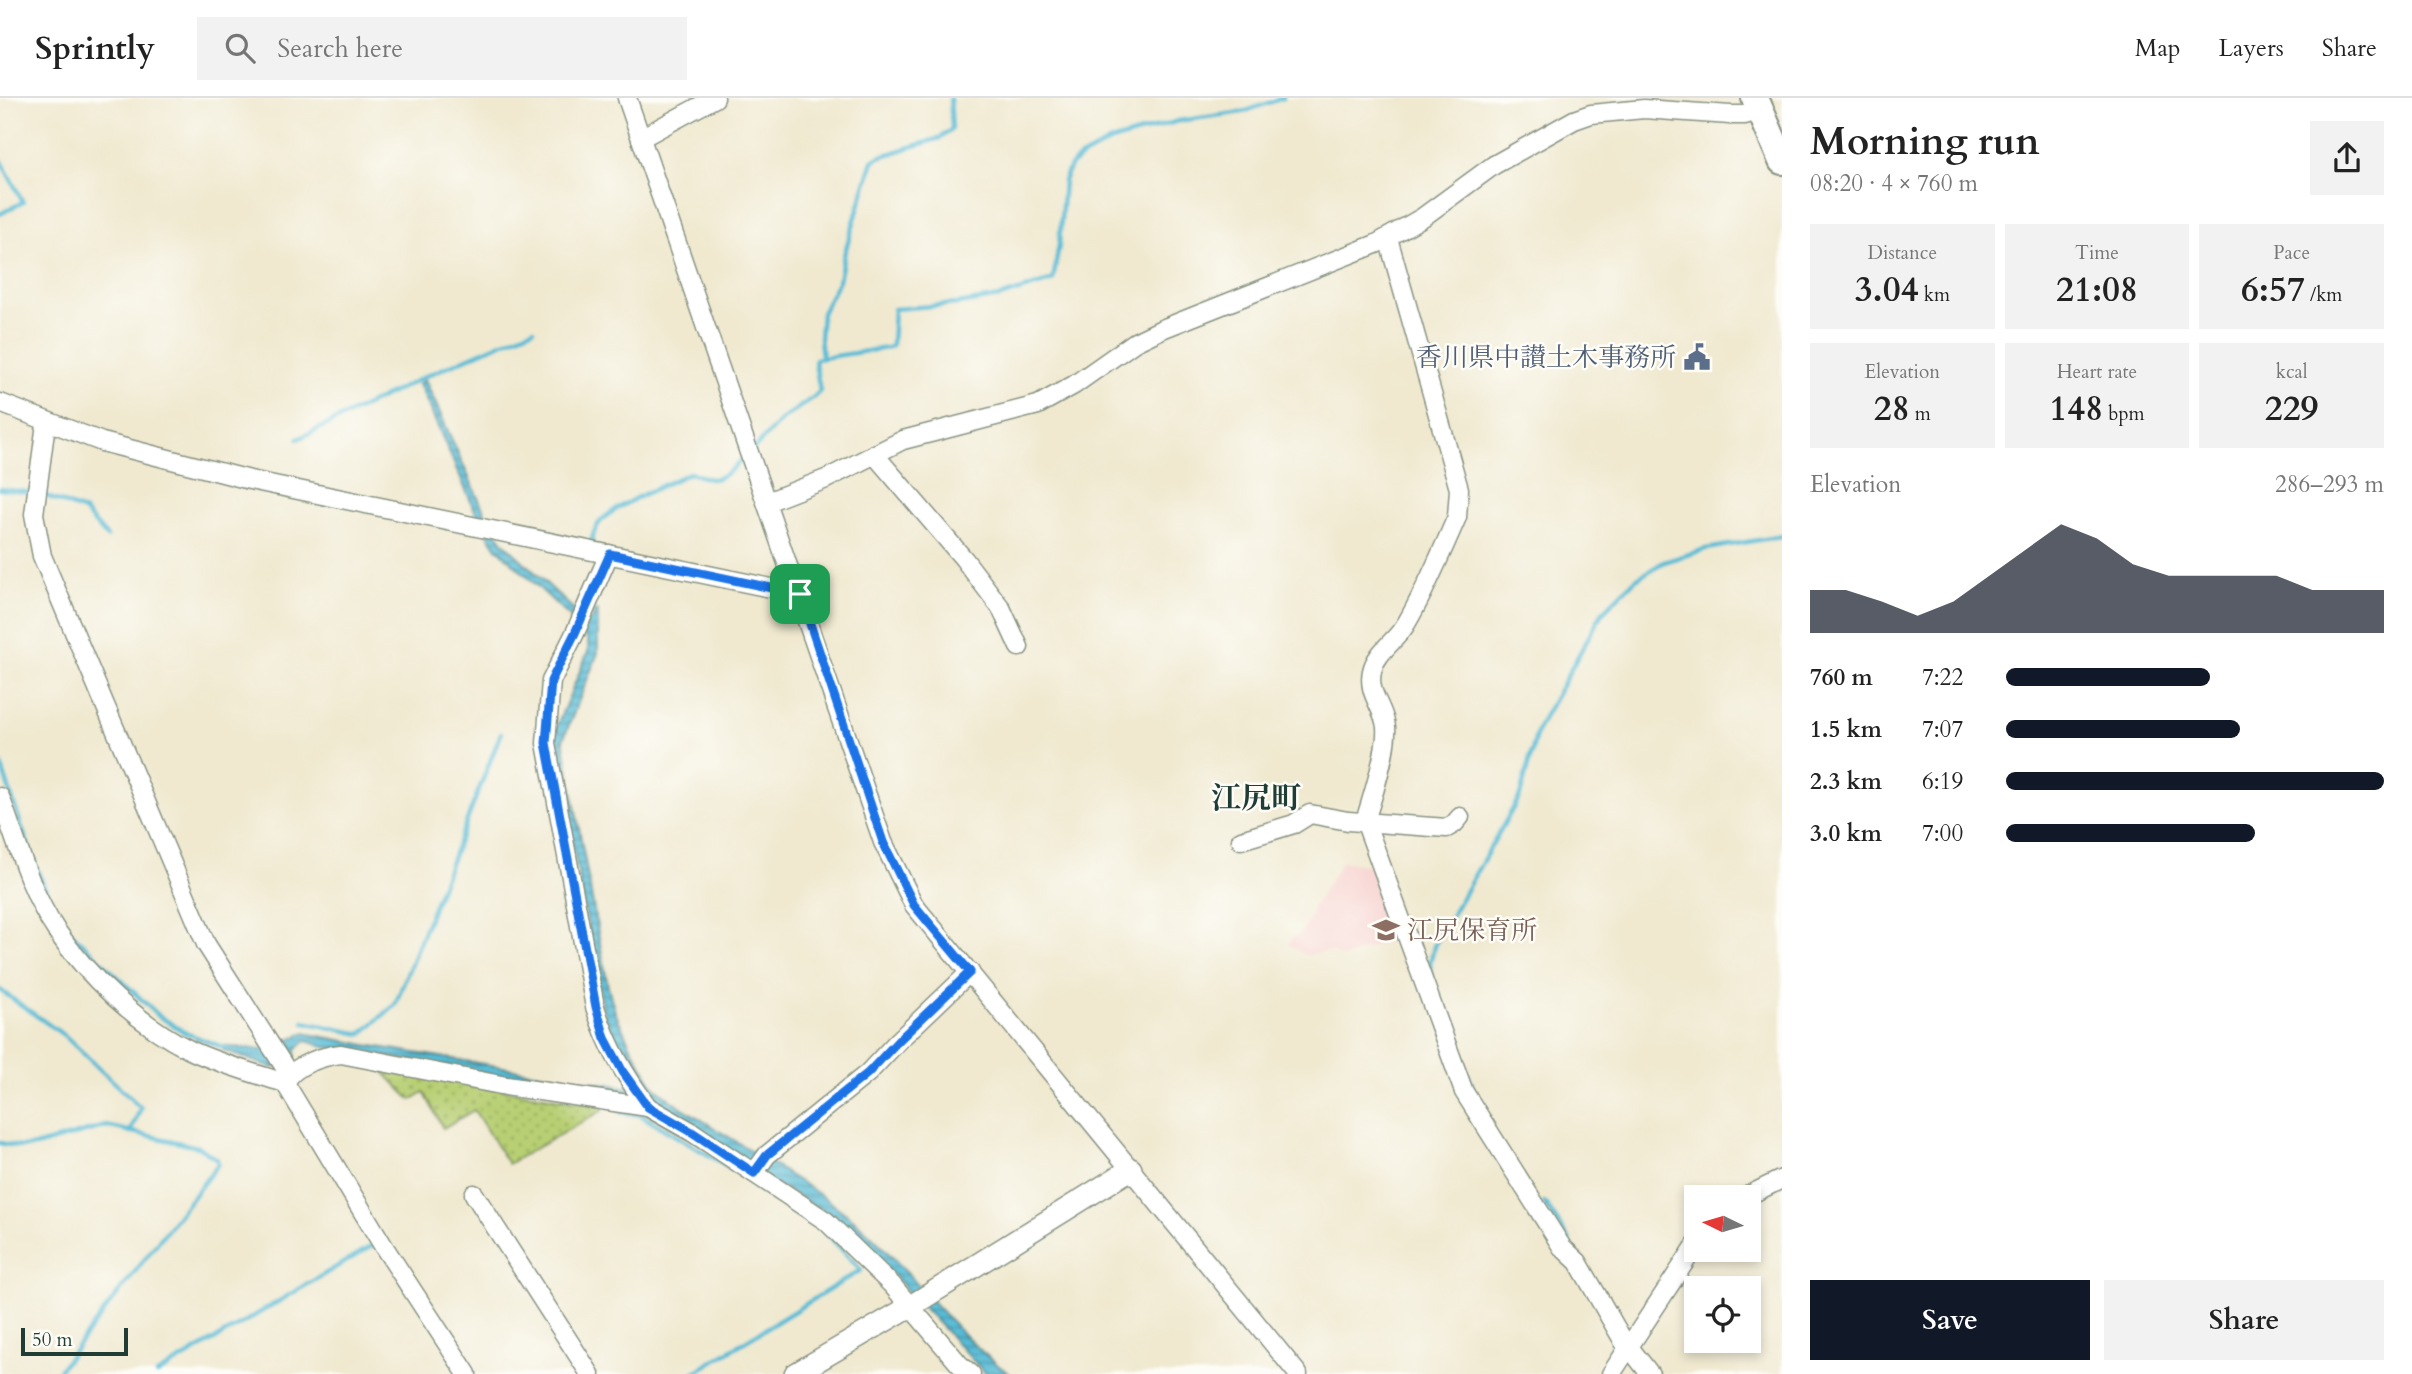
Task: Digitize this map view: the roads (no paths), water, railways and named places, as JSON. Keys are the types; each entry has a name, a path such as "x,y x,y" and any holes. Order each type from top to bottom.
{"main road":[{"path":"1757,104 1782,161"}],"street":[{"path":"627,98 800,594 883,842 914,905 1298,1374"},
{"path":"641,138 715,98"},
{"path":"767,502 826,479 903,440 1038,405 1074,385 1135,342 1155,332 1388,238 1456,195 1494,165 1574,120 1591,114 1644,109 1745,115 1757,104"},
{"path":"1388,238 1455,476 1459,504 1457,517 1405,627 1382,652 1372,668 1372,693 1386,724 1386,736 1375,790 1365,821 1464,1092 1562,1247 1578,1262 1629,1348 1650,1374"},
{"path":"0,403 102,442 250,480 800,594"},
{"path":"49,423 45,431 34,514 42,556 206,944 270,1045 384,1247 467,1374"},
{"path":"874,454 964,559 1001,608 1020,647"},
{"path":"610,554 551,681 546,743 596,1007 605,1038 632,1087 647,1105 692,1132 759,1166 826,1221 892,1285 917,1301 960,1365 971,1374"},
{"path":"0,797 37,895 55,929 102,985 141,1019 189,1049 218,1062 287,1075 327,1056 341,1054 506,1086 647,1105"},
{"path":"1241,840 1294,824 1310,814 1348,821 1447,828 1460,817"},
{"path":"759,1166 868,1073 970,972"},
{"path":"794,1374 1130,1170"},
{"path":"1761,1189 1782,1179"},
{"path":"474,1194 590,1374"},
{"path":"1614,1371 1685,1262"}],"water":[{"path":"425,380 489,522 504,543 587,622 593,619 593,612 598,611 598,653 563,740 608,987 615,1012 629,1043 654,1086 672,1101 847,1214 882,1246 970,1341 1010,1374 984,1372 859,1239 825,1211 609,1093 326,1047 306,1041 296,1049 295,1060 273,1068 223,1050 224,1046 265,1050 304,1033 644,1090 613,1038 604,1014 555,749 557,725 588,652 588,640 574,621 497,548 480,522 419,384"}],"waterway":[{"path":"754,449 781,420 820,391 815,363 816,359 822,358 822,313 839,280 873,161 940,138 952,129 950,98"},
{"path":"822,358 892,346 894,309 957,304 1000,297 1053,280 1064,181 1070,166 1081,157 1111,141 1178,121 1243,112 1283,98"},
{"path":"0,159 23,202 0,214"},
{"path":"298,439 428,375 534,329"},
{"path":"591,543 600,522 629,502 689,473 711,479 721,477 745,457"},
{"path":"0,489 34,493"},
{"path":"43,495 84,511 107,537"},
{"path":"1432,980 1430,963 1434,946 1520,796 1538,728 1602,613 1636,579 1664,562 1706,549 1782,536"},
{"path":"304,1022 361,1034 395,1005 501,733"},
{"path":"0,762 37,870 66,928 159,1016 186,1033 228,1049"},
{"path":"0,990 65,1036 141,1108 130,1132"},
{"path":"1452,1034 1475,1094"},
{"path":"621,1112 640,1115 734,1170"},
{"path":"0,1143 20,1147 35,1146 106,1126 198,1147 217,1159 218,1164 56,1374"},
{"path":"1544,1202 1570,1241"},
{"path":"692,1374 861,1270 825,1232"},
{"path":"157,1374 375,1244"},
{"path":"1612,1335 1613,1359"}],"place":[{"name":"香川県中讃土木事務所","path":"1697,357"},
{"name":"江尻保育所","path":"1386,930"}],"district":[{"name":"江尻町","path":"1256,798"}]}
